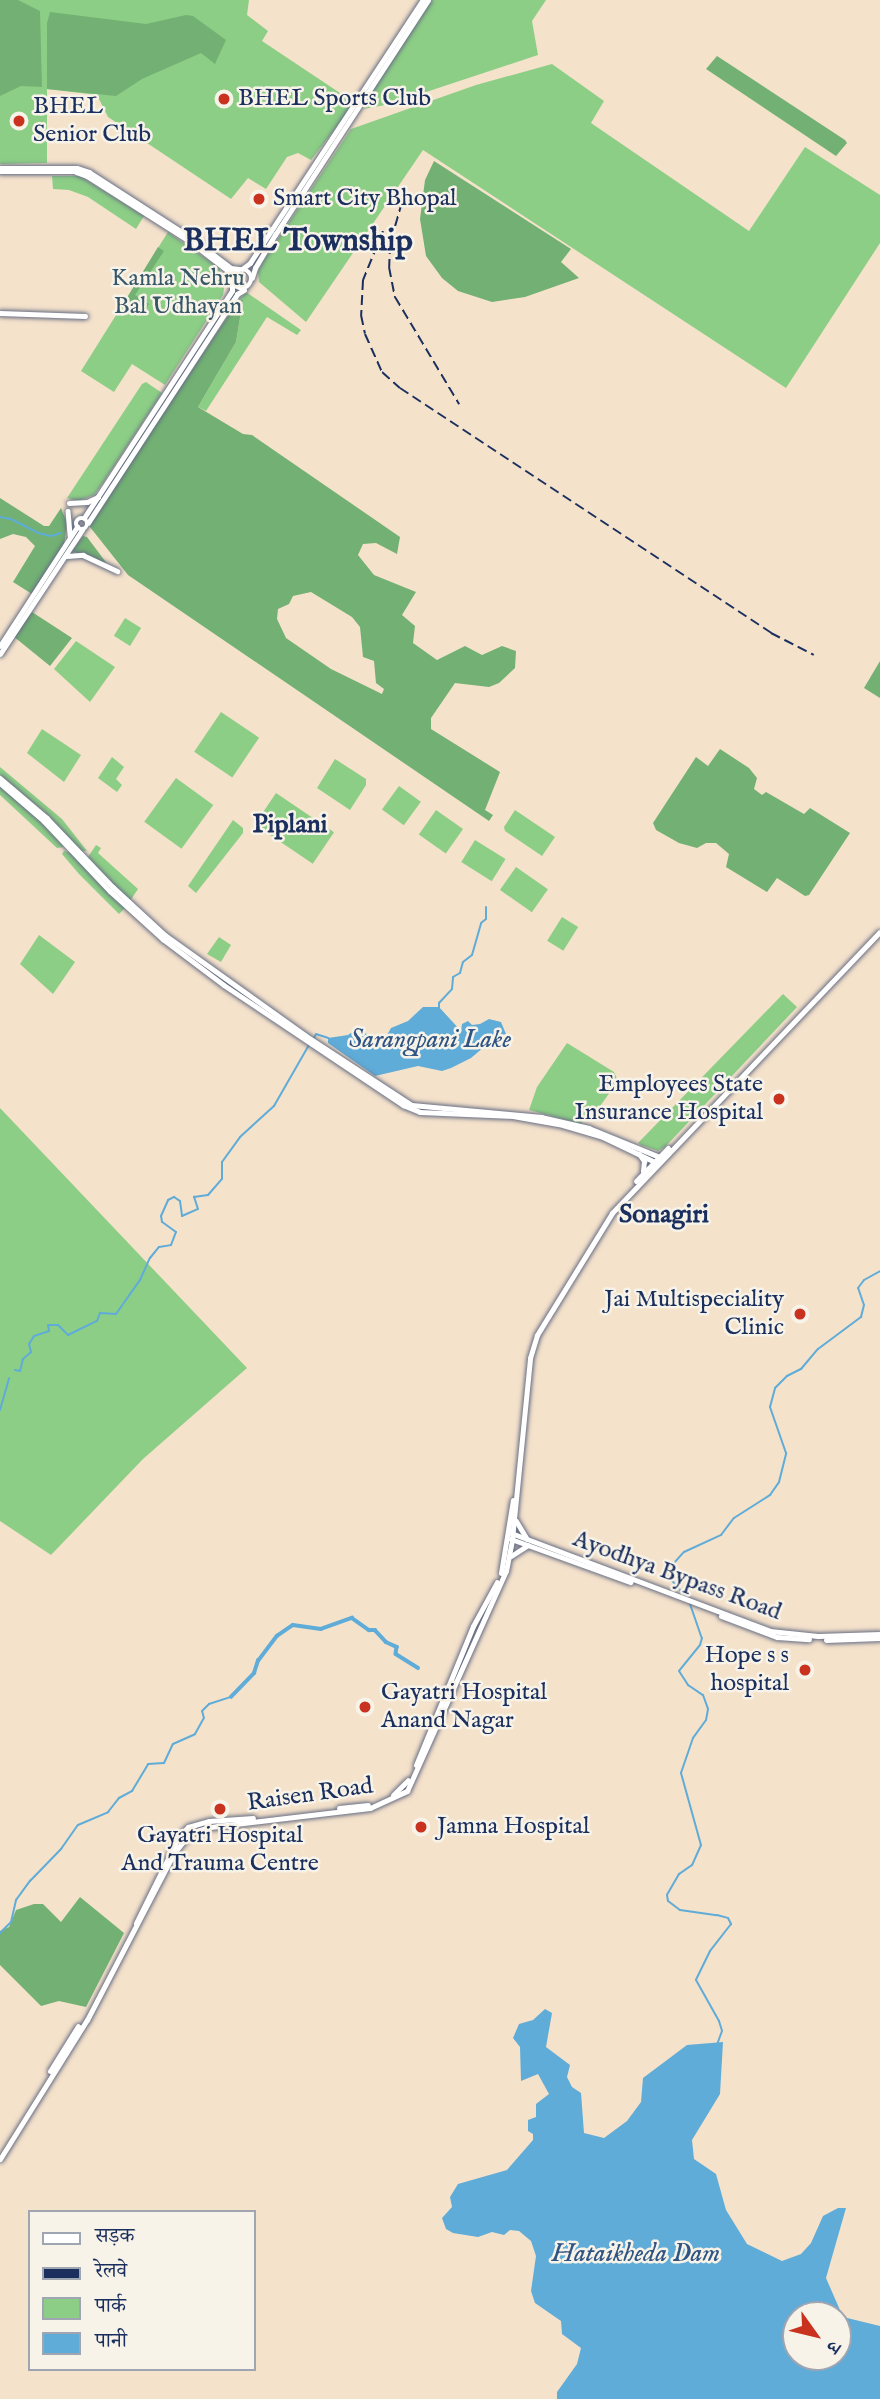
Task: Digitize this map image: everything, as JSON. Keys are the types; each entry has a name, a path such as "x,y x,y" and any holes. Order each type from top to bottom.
{"main road":[{"path":"0,654 69,541 86,521 237,294 251,284 268,246 425,0"},
{"path":"86,521 98,497 232,291 232,279 240,269 250,263 368,88"},
{"path":"0,170 76,172 87,176 214,257 247,270 252,278"},
{"path":"214,257 237,289 244,289"},
{"path":"0,313 85,316"},
{"path":"69,503 87,502 98,497"},
{"path":"68,512 69,541"},
{"path":"0,646 65,556 80,528 78,520 86,521"},
{"path":"65,556 83,555 118,571"},
{"path":"0,778 47,818 114,888 165,936 304,1037"},
{"path":"0,783 44,821 110,891 163,939 304,1037 416,1107 521,1113 593,1131 659,1160"},
{"path":"510,1536 530,1357 537,1335 612,1213 659,1160 880,930"},
{"path":"593,1131 639,1154 659,1160"},
{"path":"639,1154 644,1161 642,1174"},
{"path":"510,1536 526,1357 534,1334 608,1211 642,1174 659,1160"},
{"path":"508,1559 529,1543 514,1518"},
{"name":"Ayodhya Bypass Road","path":"510,1536 777,1637 817,1640 880,1636"},
{"name":"Raisen Road","path":"0,2152 109,1980 184,1839 190,1833 210,1827 370,1808 407,1791 481,1628 508,1559 510,1536"},
{"name":"Raisen Road","path":"53,2071 112,1968 179,1836 188,1827 209,1821 369,1805 396,1794 405,1786 474,1625 502,1570 510,1536"},
{"path":"474,1625 481,1628"},
{"name":"Raisen Road","path":"0,2159 41,2090"}],"green space":[{"name":"BHEL Sports Club","path":"0,0 249,0 247,15 268,31 262,41 355,103 311,160 298,153 287,157 266,189 248,178 231,199 108,117 97,95 47,89 47,163 0,164"},
{"path":"0,0 18,0 40,11 42,87 21,86 0,96"},
{"path":"431,0 546,0 532,21 538,55 390,104 364,109 370,94"},
{"path":"50,12 146,24 186,15 193,16 226,40 215,64 201,53 142,79 116,96 47,89 47,23"},
{"path":"717,56 847,143 836,156 706,69"},
{"path":"552,64 604,101 591,123 749,231 805,147 880,195 880,243 786,388 423,150 306,322 259,282 258,272 262,263 351,129 476,85"},
{"path":"434,161 571,249 561,262 579,278 525,297 492,302 458,291 442,278 426,256 420,219 425,180"},
{"path":"52,176 80,176 144,216 136,229 88,197 69,190 53,189"},
{"name":"Kamla Nehru Bal Udhayan","path":"168,232 219,268 225,283 223,295 165,385 132,364 114,392 81,371"},
{"path":"158,247 164,251 135,295 149,304 144,311 133,305 128,309 122,306"},
{"path":"246,292 301,330 297,335 267,317 206,411 198,407 236,342 243,300 238,301"},
{"path":"243,300 236,342 198,407 243,434 252,435 400,537 397,554 376,543 363,544 358,555 374,575 416,592 402,615 415,626 413,643 437,660 465,646 482,655 502,646 516,651 515,668 499,683 489,687 455,683 431,718 431,729 500,772 485,810 493,815 489,821 128,575 90,527 90,522 238,301","holes":["311,592 352,617 360,627 363,657 374,661 376,683 384,689 382,694 331,669 286,638 277,619 278,609 289,604 293,596"]},
{"path":"146,382 162,393 103,483 94,495 78,501 67,498 142,384"},
{"path":"0,498 44,526 49,526 61,508 67,523 64,545 32,594 13,582 35,546 26,537 13,534 0,539"},
{"path":"83,536 87,537 108,565 72,551"},
{"path":"32,612 72,638 50,666 13,636"},
{"path":"125,618 141,628 130,646 114,636"},
{"path":"76,641 115,667 90,702 54,669"},
{"path":"880,661 880,698 864,688"},
{"path":"221,712 259,738 232,778 194,752"},
{"path":"42,729 81,755 64,782 27,753"},
{"path":"720,749 749,768 757,778 754,789 762,795 766,792 804,814 810,808 850,833 809,895 805,896 777,878 767,892 726,867 729,854 716,843 706,843 697,848 679,843 656,830 653,823 696,757 708,766"},
{"path":"112,757 124,767 116,779 122,785 117,792 98,778"},
{"path":"335,759 366,779 366,785 350,810 317,788"},
{"path":"0,767 62,819 87,851 81,851 48,815 0,775"},
{"path":"176,778 213,805 181,849 144,822"},
{"path":"0,785 34,814 64,847 57,848 0,795"},
{"path":"399,786 421,802 404,825 382,809"},
{"path":"276,793 334,832 313,864 255,825"},
{"path":"436,810 463,829 446,854 419,835"},
{"path":"515,810 555,837 542,856 505,831 504,827"},
{"path":"233,820 243,828 243,833 196,893 188,886"},
{"path":"475,840 506,859 492,881 461,862"},
{"path":"96,845 101,848 98,853 138,889 130,901 88,857"},
{"path":"64,851 71,853 125,908 119,914 79,874 62,854"},
{"path":"516,867 548,889 532,912 500,890"},
{"path":"562,917 578,927 563,951 547,941"},
{"path":"39,935 75,962 53,994 20,964"},
{"path":"219,937 231,945 221,962 207,954"},
{"path":"783,994 797,1007 665,1147 658,1151 638,1143"},
{"path":"567,1043 614,1072 618,1081 598,1109 594,1106 581,1124 529,1110 537,1087"},
{"path":"0,1108 247,1368 143,1459 51,1555 0,1521"},
{"path":"80,1897 124,1933 86,2007 59,2001 41,2006 0,1965 0,1931 9,1927 16,1910 34,1904 43,1904 61,1922"}],"water":[{"name":"Sarangpani Lake","path":"423,1007 439,1007 461,1031 462,1024 468,1021 472,1025 489,1019 501,1022 506,1034 497,1036 471,1058 442,1071 418,1066 375,1076 328,1043 328,1038 348,1035 355,1030 379,1038 387,1035 391,1028 408,1021"},
{"name":"Hataikheda Dam","path":"545,2009 552,2013 546,2047 570,2065 567,2077 572,2087 581,2093 584,2133 604,2138 627,2121 641,2102 643,2078 687,2045 723,2042 720,2094 692,2140 694,2159 716,2174 726,2210 747,2244 782,2261 801,2254 811,2243 823,2216 838,2208 846,2208 826,2278 836,2301 782,2301 782,2371 852,2371 852,2319 880,2326 880,2399 557,2399 557,2392 577,2364 581,2348 562,2334 561,2321 535,2303 531,2291 536,2256 531,2241 519,2231 510,2230 504,2235 492,2232 478,2237 453,2233 446,2229 442,2218 452,2207 450,2197 458,2184 507,2170 533,2140 533,2134 528,2131 528,2120 536,2117 536,2104 549,2094 538,2074 521,2081 520,2047 513,2038 519,2024 533,2020"}],"waterway":[{"path":"0,517 11,519 38,533 51,536 61,533"},
{"path":"439,1008 439,1003 452,989 453,977 460,973 463,962 472,955 481,923 486,919 486,907"},
{"path":"314,1038 316,1034 328,1038"},
{"path":"15,1370 20,1371 23,1359 31,1352 29,1344 34,1336 49,1331 48,1325 58,1325 68,1335 97,1321 100,1313 116,1314 140,1280 150,1258 159,1247 171,1245 176,1232 162,1222 161,1216 168,1200 174,1197 180,1201 182,1216 198,1209 194,1197 208,1195 222,1179 222,1162 240,1137 274,1106 309,1045"},
{"path":"688,1599 665,1573 684,1552 721,1535 734,1518 770,1495 779,1482 786,1453 770,1407 775,1388 787,1376 801,1369 818,1349 861,1317 864,1305 858,1288 864,1280 880,1271"},
{"path":"0,1410 9,1378"},
{"path":"690,1604 702,1638 700,1645 679,1671 688,1685 703,1695 708,1709 706,1720 693,1738 681,1773 701,1845 692,1865 679,1874 667,1895 668,1901 680,1910 728,1918 731,1924 710,1951 696,1980 719,2021 722,2031 718,2042"},
{"path":"231,1697 254,1673 258,1661 277,1636 293,1625 321,1629 352,1618 369,1630 375,1630 386,1642 397,1647 396,1654 418,1668"},
{"path":"0,1933 11,1922 16,1900 61,1849 78,1825 108,1812 119,1798 132,1791 148,1764 164,1763 173,1744 195,1734 204,1718 202,1711 209,1704 231,1697"}],"railway":[{"path":"402,202 390,244 389,267 395,297 459,404"},
{"path":"383,231 363,280 361,315 365,334 382,372 400,388 771,633 814,655"}],"place":[{"name":"BHEL Sports Club","path":"224,99"},
{"name":"BHEL Senior Club","path":"19,121"},
{"name":"Smart City Bhopal","path":"259,199"},
{"name":"Employees State Insurance Hospital","path":"779,1099"},
{"name":"Jai Multispeciality Clinic","path":"800,1314"},
{"name":"Hope s s hospital","path":"805,1670"},
{"name":"Gayatri Hospital Anand Nagar","path":"365,1707"},
{"name":"Gayatri Hospital And Trauma Centre","path":"220,1809"},
{"name":"Jamna Hospital","path":"421,1827"}],"district":[{"name":"BHEL Township","path":"298,242"},
{"name":"Piplani","path":"290,825"},
{"name":"Sonagiri","path":"664,1215"}]}
